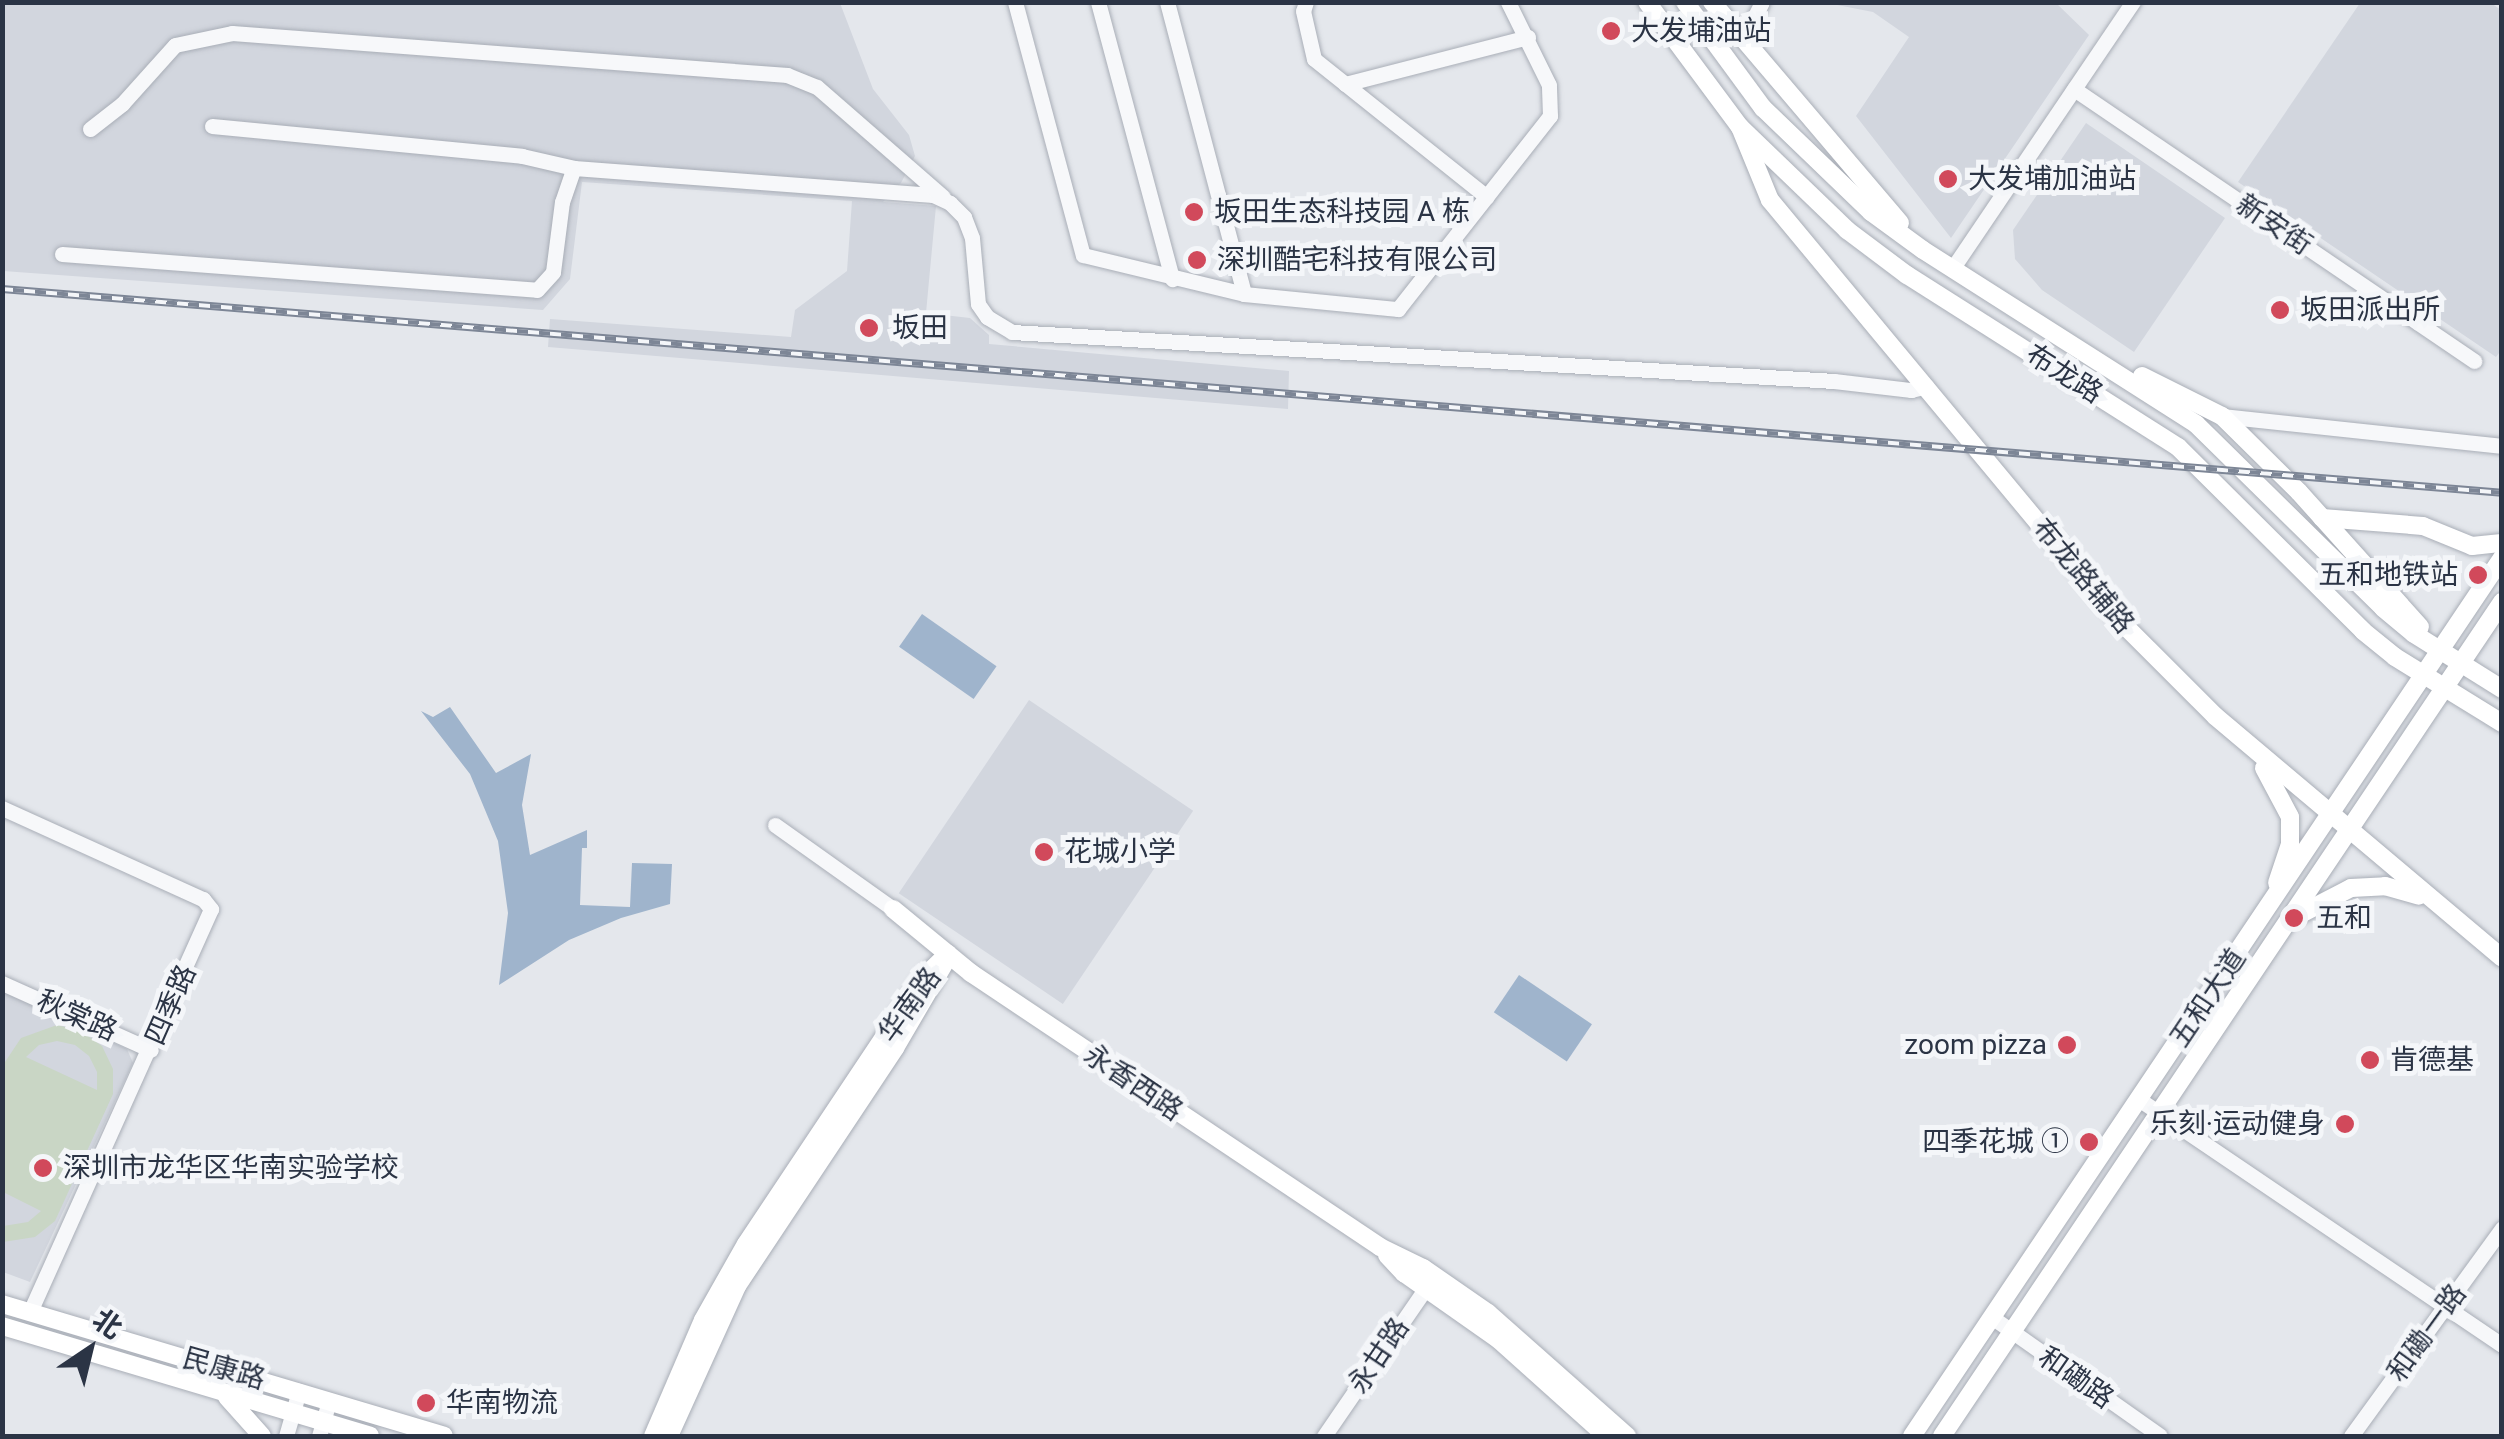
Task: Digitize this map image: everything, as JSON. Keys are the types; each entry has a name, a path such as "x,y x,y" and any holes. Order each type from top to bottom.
{"main road":[{"name":"布龙路","path":"1647,2 1740,127 1819,206 1892,264 2187,455 2332,603 2395,656 2502,723"},
{"name":"布龙路","path":"1685,2 1762,108 1843,187 1923,250 2216,440 2353,581 2414,634 2502,689"},
{"path":"1712,2 1923,250"},
{"name":"布龙路辅路","path":"1740,127 1770,200 2118,619 2250,747 2502,958"},
{"path":"2090,356 2222,416 2322,518 2440,650"},
{"path":"2322,518 2424,526 2472,546 2502,543"},
{"name":"五和大道","path":"1912,1436 2502,558"},
{"name":"五和大道","path":"1942,1436 2502,602"},
{"path":"2250,747 2280,792 2290,817 2290,844 2270,906"},
{"path":"2290,920 2330,894 2363,886 2396,888 2436,903"},
{"name":"永香西路","path":"893,909 948,954 1430,1282 1512,1332 1627,1436"},
{"name":"华南路","path":"653,1436 704,1320 746,1244 925,976 948,954"},
{"name":"华南路","path":"668,1436 737,1286 896,1048 936,984 948,954"},
{"name":"永香西路","path":"1430,1282 1606,1436"},
{"name":"民康路","path":"2,1304 444,1436"},
{"name":"民康路","path":"2,1326 293,1414 321,1430 370,1436"},
{"path":"223,1394 262,1436"}],"street":[{"path":"1015,2 1084,255 1172,280 1244,294 1398,309 1550,116 1549,84 1508,2"},
{"path":"1098,2 1172,280"},
{"path":"1167,2 1244,294"},
{"path":"1306,2 1303,11 1314,60 1487,197"},
{"path":"1743,40 1762,2"},
{"path":"1952,269 2133,2"},
{"path":"90,128 122,104 176,45 232,33 787,75 817,87 964,217 972,238 978,304 987,318 1012,332 1834,381 1911,390 1927,386"},
{"path":"1345,84 1528,36"},
{"name":"新安街","path":"2074,89 2474,361"},
{"path":"212,126 522,156 574,168 914,192 950,203"},
{"path":"62,254 538,290 553,272 562,202 574,168"},
{"path":"2222,416 2502,446"},
{"name":"四季路","path":"2,808 208,904 209,922 30,1312"},
{"path":"775,825 893,909"},
{"name":"秋棠路","path":"2,983 150,1050"},
{"path":"2140,1100 2502,1345"},
{"name":"和磡一路","path":"2351,1436 2447,1309 2502,1228"},
{"name":"永甘路","path":"1324,1436 1430,1282"},
{"name":"和磡路","path":"1993,1318 2160,1436"},
{"path":"286,1436 299,1392"},
{"path":"321,1430 329,1400"}],"shaded area":[{"path":"2,3 840,3 873,89 909,135 915,156 901,183 883,202 936,206 926,313 970,318 989,335 989,344 1289,371 1288,409 548,347 550,319 791,337 795,310 847,271 852,201 582,182 570,279 543,310 3,271"},
{"path":"1827,3 2056,3 2089,35 1951,238 1856,116 1909,37 1873,12"},
{"path":"2360,3 2491,3 2501,10 2502,349 2496,357 2238,182"},
{"path":"2086,123 2225,218 2134,352 2042,290 2015,259 2013,230"},
{"name":"花城小学","path":"1029,700 1193,811 1063,1004 899,893"},
{"name":"深圳市龙华区华南实验学校","path":"3,992 127,1049 133,1063 30,1282 3,1272"}],"green space":[{"name":"深圳市龙华区华南实验学校","path":"57,1025 81,1031 102,1046 113,1069 113,1094 55,1221 35,1237 3,1242 3,1226 28,1222 41,1211 3,1192 3,1065 21,1038","holes":["57,1041 75,1045 89,1056 97,1072 97,1090 26,1057 39,1045"]}],"water":[{"path":"922,614 997,666 974,699 899,647"},
{"path":"450,707 496,773 531,754 522,805 530,855 587,830 587,848 582,848 580,905 630,907 632,863 672,864 670,904 621,918 569,940 499,985 508,913 498,841 470,774 421,711 433,717"},
{"path":"1519,975 1592,1024 1567,1062 1494,1012"}],"railway":[{"path":"2,289 2502,493"}],"place":[{"name":"大发埔油站","path":"1611,31"},
{"name":"大发埔加油站","path":"1948,179"},
{"name":"坂田生态科技园 A 栋","path":"1194,212"},
{"name":"深圳酷宅科技有限公司","path":"1197,260"},
{"name":"坂田派出所","path":"2280,310"},
{"name":"坂田","path":"869,328"},
{"name":"五和地铁站","path":"2478,575"},
{"name":"花城小学","path":"1044,852"},
{"name":"五和","path":"2294,918"},
{"name":"zoom pizza","path":"2067,1045"},
{"name":"肯德基","path":"2370,1060"},
{"name":"乐刻·运动健身","path":"2345,1124"},
{"name":"四季花城 ①","path":"2089,1142"},
{"name":"深圳市龙华区华南实验学校","path":"43,1168"},
{"name":"华南物流","path":"426,1403"}]}
